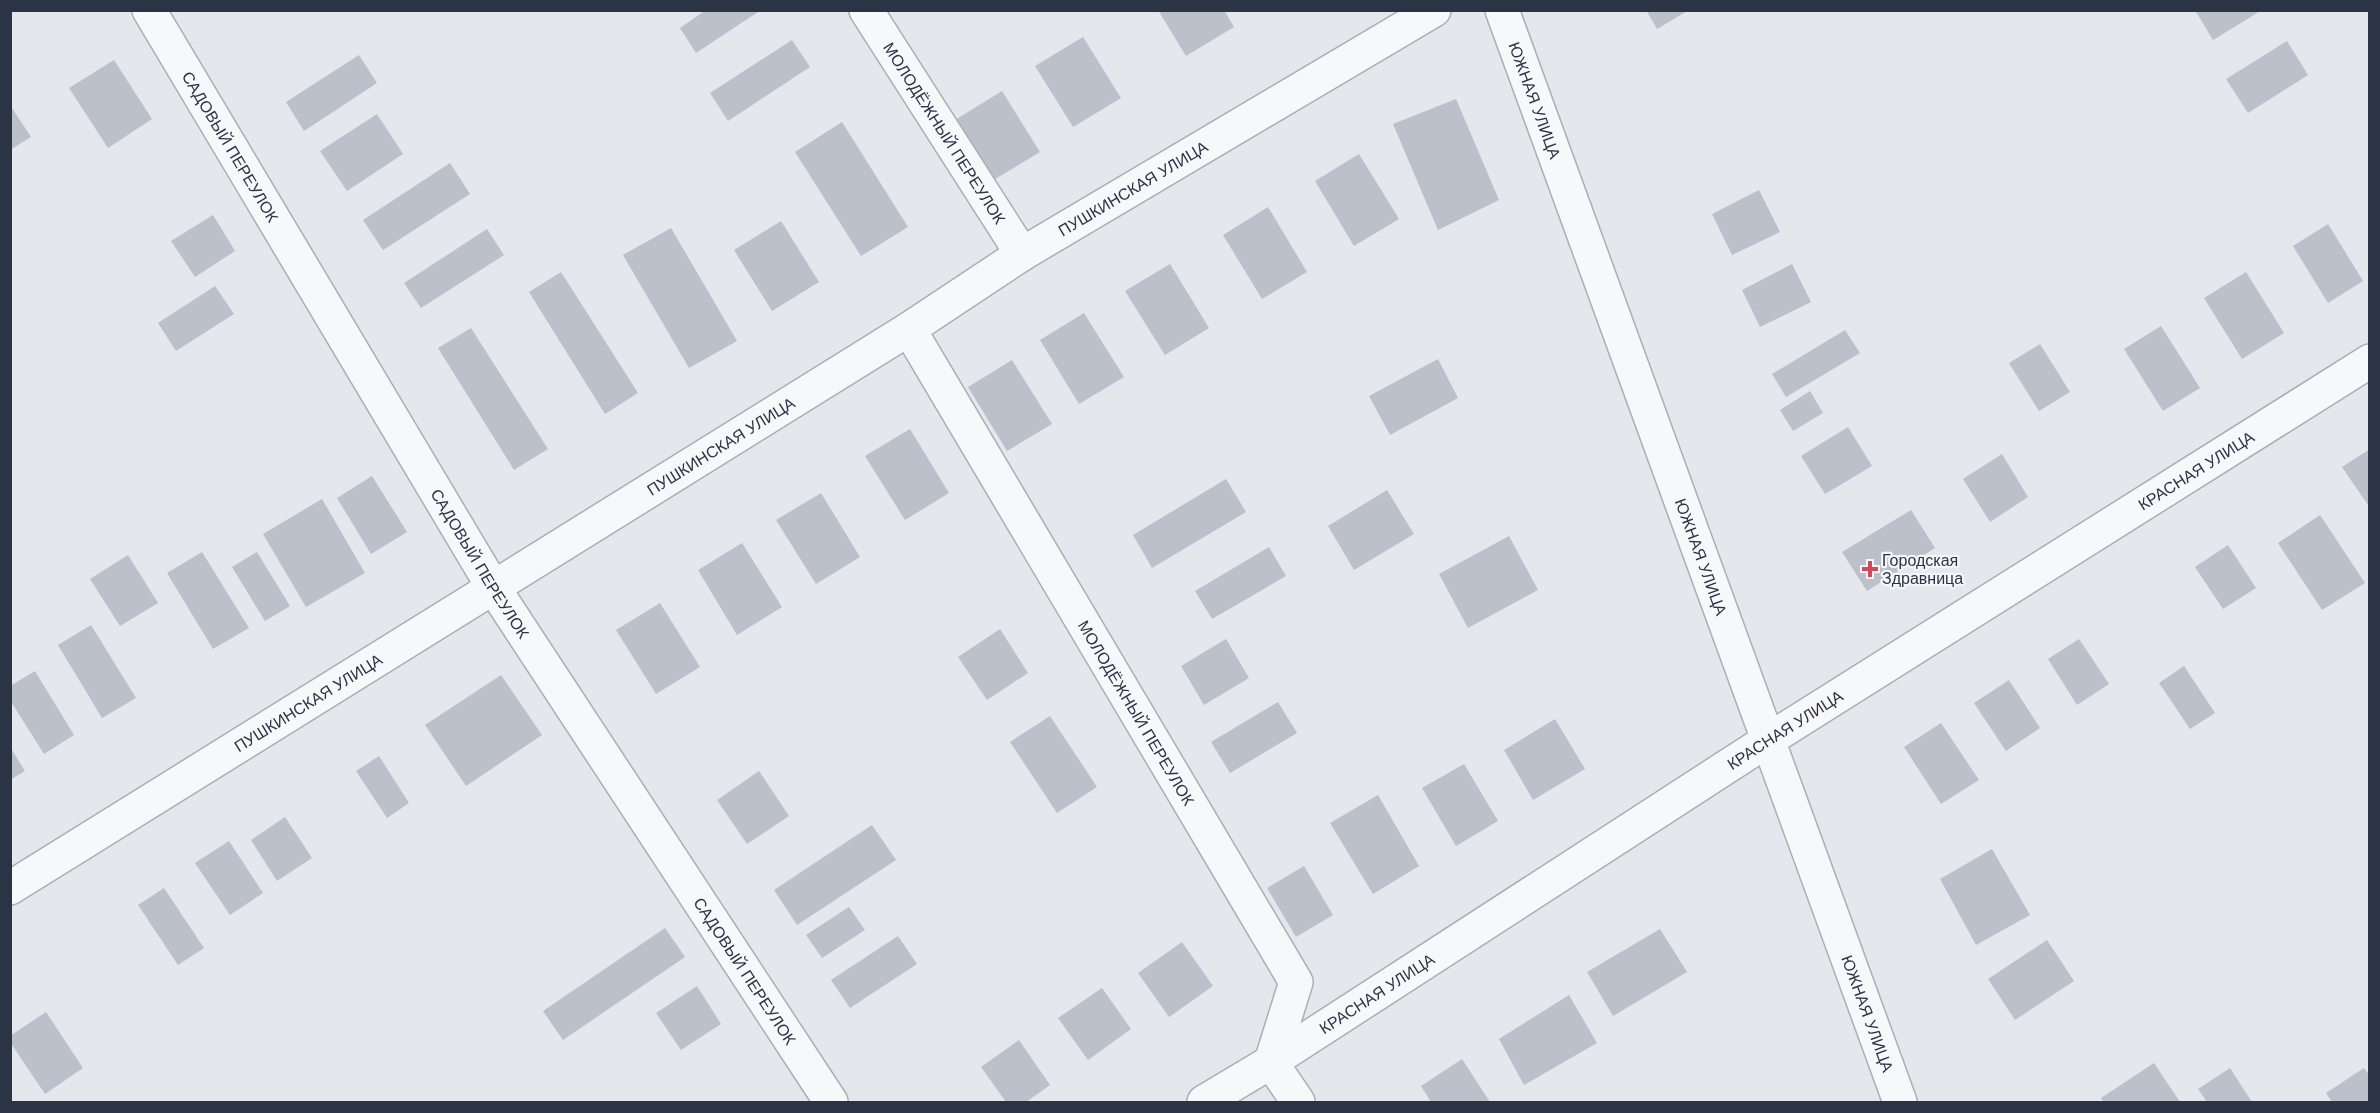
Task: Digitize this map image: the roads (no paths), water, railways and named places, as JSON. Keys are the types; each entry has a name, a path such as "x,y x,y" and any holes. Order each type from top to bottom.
{"street":[{"name":"САДОВЫЙ ПЕРЕУЛОК","path":"148,10 493,587 831,1102"},
{"name":"МОЛОДЁЖНЫЙ ПЕРЕУЛОК","path":"866,10 1022,254"},
{"name":"ПУШКИНСКАЯ УЛИЦА","path":"10,888 909,329 1022,254 1434,10"},
{"name":"ЮЖНАЯ УЛИЦА","path":"1502,10 1900,1102"},
{"name":"МОЛОДЁЖНЫЙ ПЕРЕУЛОК","path":"909,329 1296,982 1271,1062"},
{"name":"КРАСНАЯ УЛИЦА","path":"1204,1102 1271,1062 1768,740 2370,362"},
{"path":"1271,1062 1298,1102"}],"place":[{"name":"Городская Здравница","path":"1870,569"}]}
